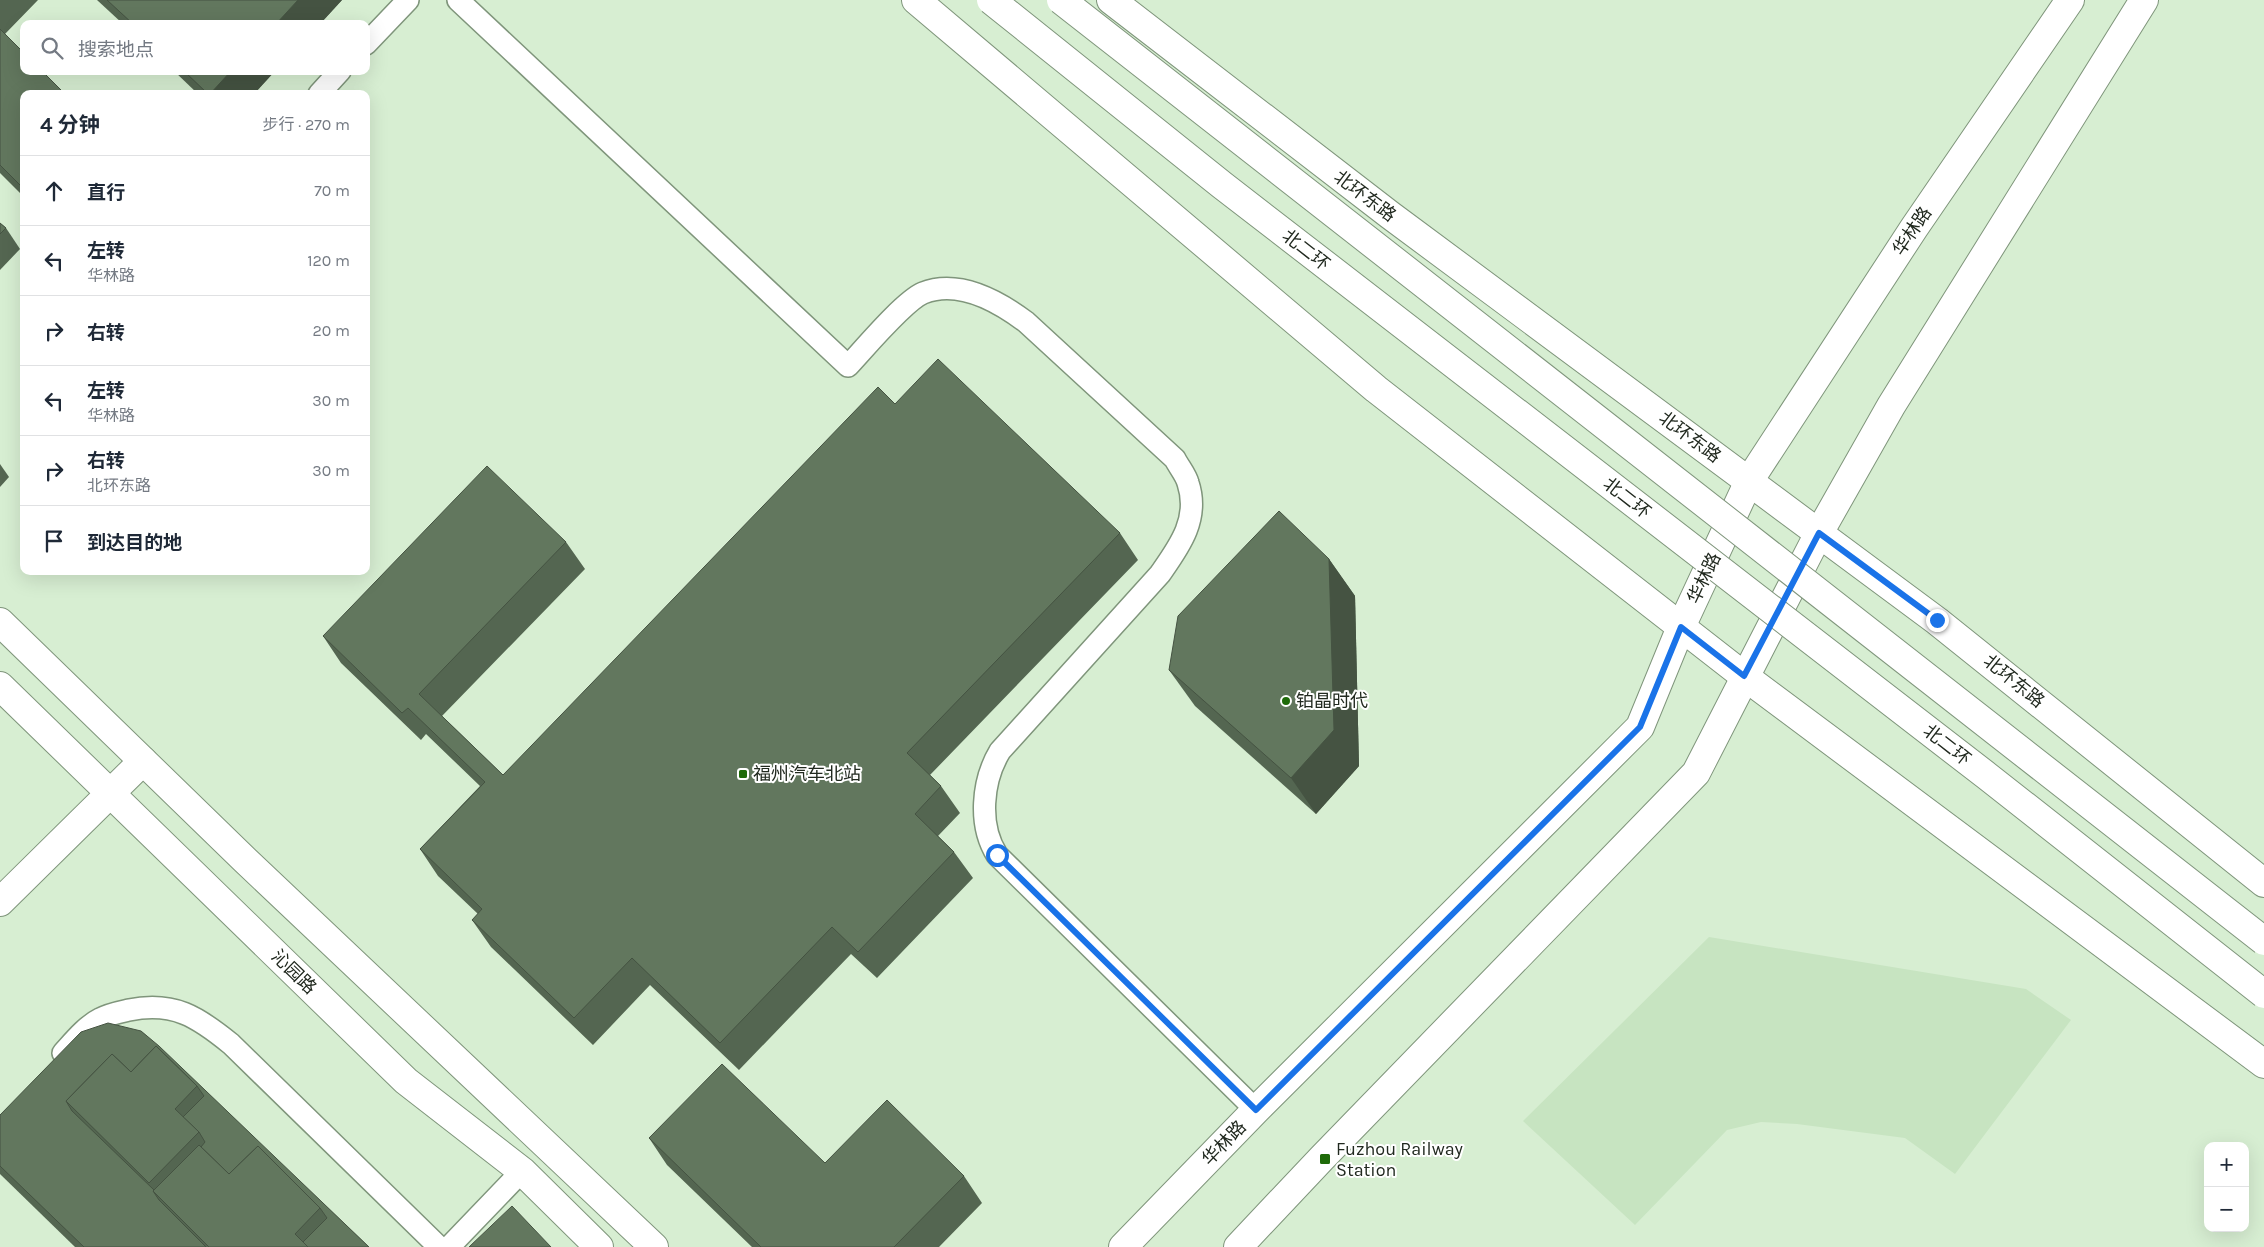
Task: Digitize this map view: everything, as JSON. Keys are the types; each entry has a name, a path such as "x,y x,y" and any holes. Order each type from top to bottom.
{"main road":[{"path":"916,0 1376,389 1744,676 2264,1064"},
{"name":"北二环","path":"991,0 1222,185 1987,776 2264,994"},
{"path":"1061,0 2264,941"},
{"name":"北环东路","path":"1110,0 1398,221 1937,620 2264,883"},
{"name":"华林路","path":"1123,1247 1256,1110 1640,727 1681,627 1749,481 1914,228 2070,0"},
{"path":"1238,1247 1696,773 1744,676 1819,533 1891,406 2144,0"},
{"path":"0,622 143,761 654,1247"},
{"name":"沁园路","path":"0,686 406,1081 522,1171 599,1247"},
{"path":"0,902 143,761"}],"lane":[{"path":"370,40 408,0"},
{"path":"458,0 848,366 906,306 922,294 939,289 960,290 980,295 1007,307 1026,322 1175,459 1188,482 1192,502 1190,523 1180,546 1160,574 1000,752 991,769 986,789 987,831 990,844 997,855 1256,1110"},
{"path":"323,90 336,75"},
{"path":"52,1065 84,1031 100,1019 117,1012 140,1008 164,1007 184,1012 207,1024 231,1044 439,1247"},
{"path":"449,1247 522,1171"}],"shaded area":[{"path":"1709,937 2026,989 2071,1020 1955,1174 1905,1138 1797,1124 1761,1122 1727,1130 1635,1225 1523,1121"}],"building":[{"path":"107,0 298,0 280,20 129,20"},
{"path":"0,29 20,49 20,75 46,75 61,90 20,90 20,185 0,165"},
{"path":"188,75 227,75 214,90 204,90"},
{"path":"0,223 6,228 0,234"},
{"path":"938,359 1120,533 907,753 941,786 915,814 954,852 858,952 832,927 720,1043 632,958 574,1018 472,920 482,909 420,849 485,782 408,708 402,713 323,636 487,466 566,542 419,694 503,775 878,387 895,404"},
{"path":"1279,511 1329,559 1334,730 1291,778 1169,670 1178,616"},
{"path":"108,1023 141,1031 159,1046 369,1247 308,1247 303,1242 327,1218 320,1208 258,1146 229,1174 201,1147 205,1142 199,1132 183,1117 204,1096 197,1086 156,1046 131,1072 112,1054 66,1101 72,1111 154,1190 159,1200 206,1247 84,1247 0,1166 0,1115 81,1032"},
{"path":"156,1046 197,1086 175,1109 199,1132 149,1183 66,1101 112,1054 131,1072"},
{"path":"722,1064 825,1163 887,1100 964,1176 894,1247 761,1247 649,1138"},
{"path":"199,1145 229,1174 258,1146 320,1208 295,1234 308,1247 209,1247 153,1191"},
{"path":"512,1206 551,1247 469,1247"}],"place":[{"name":"铂晶时代","path":"1286,701"},
{"name":"福州汽车北站","path":"743,774"},
{"name":"Fuzhou Railway Station","path":"1325,1159"}],"route":[{"path":"997,855 1256,1110 1640,727 1681,627 1744,676 1819,533 1937,620"}]}
